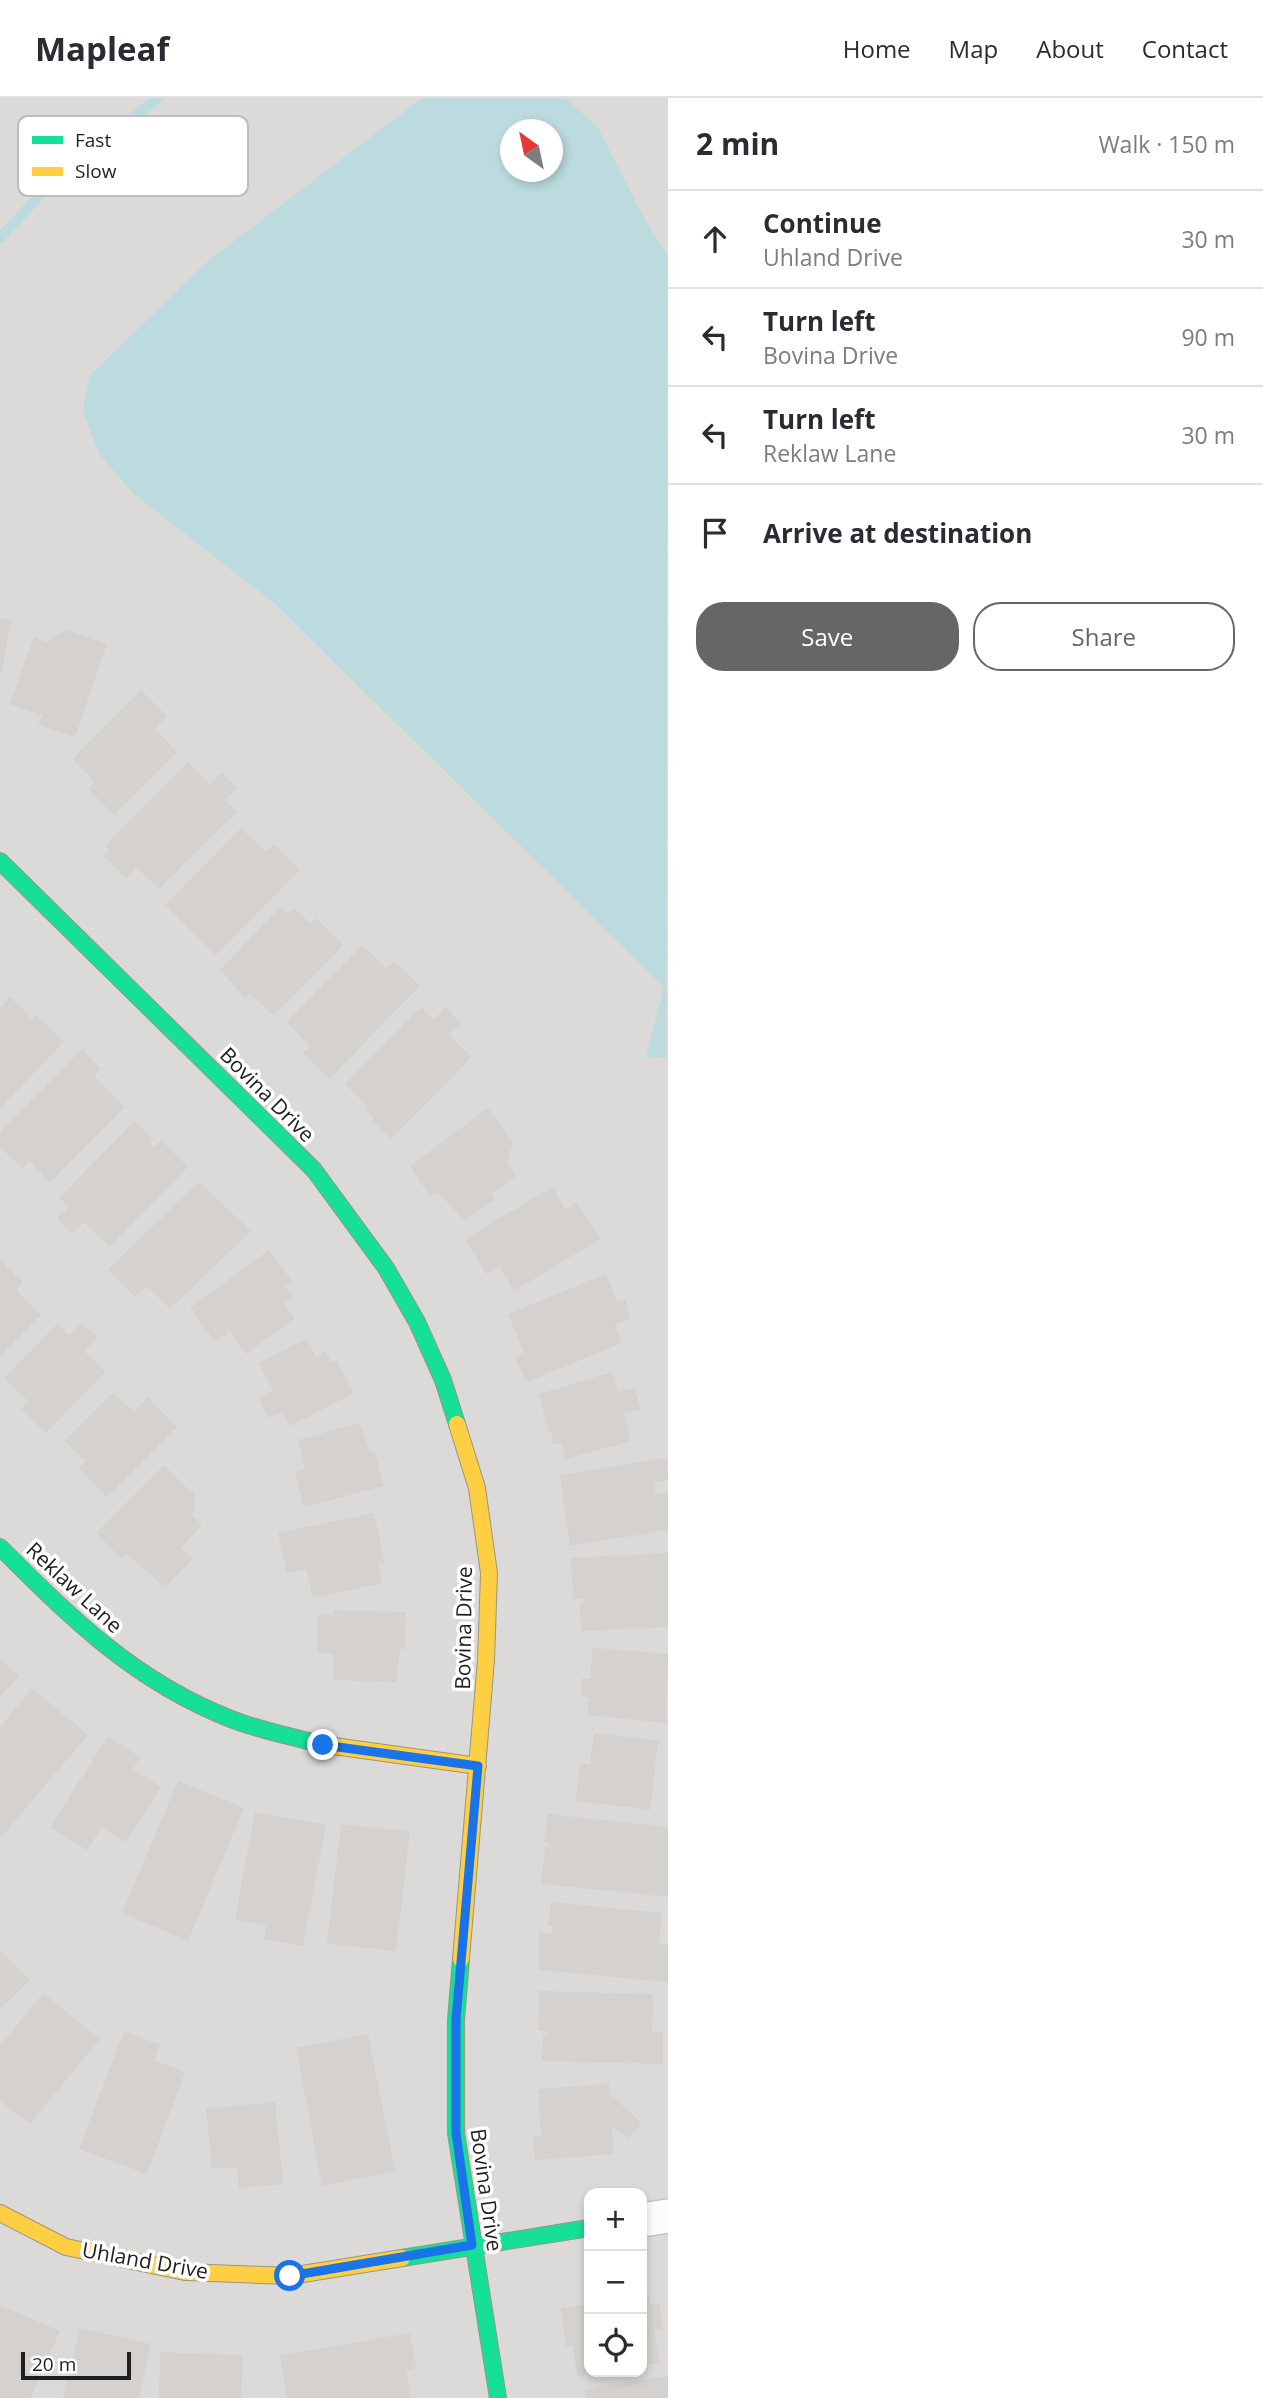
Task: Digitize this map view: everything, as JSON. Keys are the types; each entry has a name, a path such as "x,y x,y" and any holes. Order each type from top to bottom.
{"street":[{"name":"Bovina Drive","path":"0,861 314,1170 386,1268 417,1322 443,1380 479,1500 489,1573 478,1766 456,2032 456,2133 498,2398"},
{"name":"Reklaw Lane","path":"0,1547 92,1637 145,1676 231,1719 323,1745 478,1766"},
{"name":"Uhland Drive","path":"0,2213 66,2247 185,2272 290,2276 584,2229"},
{"path":"647,2219 668,2216"}],"shaded area":[{"path":"0,98 668,98 668,2398 0,2398"}],"water":[{"path":"422,98 565,98 597,126 641,212 668,257 666,1058 646,1057 664,987 275,604 134,494 99,454 83,410 90,375 209,260"}],"building":[{"path":"0,618 11,620 1,675 0,675"},
{"path":"66,630 107,644 75,737 38,724 42,715 10,704 34,637 48,642"},
{"path":"141,690 167,716 155,729 177,752 114,815 88,789 95,782 72,759"},
{"path":"188,762 210,784 222,773 237,788 225,800 237,812 159,889 136,867 126,878 103,856 110,850 105,845"},
{"path":"241,828 266,852 274,844 300,870 216,955 165,905"},
{"path":"280,907 287,914 294,908 310,923 316,918 344,945 273,1016 250,993 245,998 220,970"},
{"path":"362,945 386,968 394,961 420,986 329,1079 303,1053 310,1046 287,1022"},
{"path":"10,997 30,1016 27,1018 30,1021 36,1015 64,1042 0,1108 0,1008"},
{"path":"421,1007 434,1019 446,1007 461,1023 449,1035 472,1057 391,1139 372,1121 374,1119 365,1110 368,1107 345,1084"},
{"path":"82,1049 101,1069 94,1076 125,1107 50,1182 29,1161 22,1168 0,1147 0,1132"},
{"path":"488,1108 513,1142 507,1163 516,1176 491,1194 495,1199 465,1221 437,1191 430,1197 410,1166"},
{"path":"135,1121 153,1139 150,1143 154,1147 161,1140 188,1167 109,1247 84,1222 72,1234 57,1219 69,1207 59,1198"},
{"path":"199,1182 251,1231 170,1309 147,1286 135,1297 108,1269"},
{"path":"552,1187 566,1209 577,1202 600,1239 514,1291 499,1267 486,1274 465,1239"},
{"path":"269,1250 292,1281 285,1286 293,1297 284,1304 295,1318 246,1354 230,1332 215,1342 190,1308"},
{"path":"0,1260 23,1283 16,1290 41,1315 0,1356"},
{"path":"606,1274 617,1302 625,1299 630,1319 615,1325 622,1343 527,1382 515,1358 524,1353 508,1314"},
{"path":"82,1323 98,1338 84,1351 106,1372 46,1433 21,1409 28,1401 4,1378 57,1324 69,1335"},
{"path":"307,1338 316,1357 326,1351 331,1362 337,1360 354,1393 290,1426 282,1411 268,1418 258,1398 273,1391 259,1363"},
{"path":"612,1372 618,1392 634,1388 641,1410 624,1413 631,1441 565,1459 562,1443 553,1444 552,1432 549,1433 539,1394"},
{"path":"113,1392 133,1412 148,1397 177,1427 107,1497 79,1469 85,1461 64,1441"},
{"path":"360,1423 370,1453 375,1452 384,1486 304,1507 295,1472 305,1469 298,1440"},
{"path":"667,1458 668,1480 654,1482 655,1494 668,1492 668,1530 570,1546 560,1475"},
{"path":"164,1465 191,1492 195,1492 195,1511 192,1515 202,1525 181,1547 193,1559 165,1587 127,1554 122,1559 96,1533"},
{"path":"374,1513 385,1563 378,1564 382,1583 313,1598 306,1569 287,1573 278,1533"},
{"path":"668,1553 668,1627 581,1631 580,1603 584,1603 584,1598 573,1599 571,1558"},
{"path":"334,1610 406,1612 405,1649 400,1649 396,1682 334,1680 334,1654 317,1653 318,1615 334,1615"},
{"path":"593,1648 668,1654 666,1723 587,1715 589,1697 581,1697 582,1678 590,1679"},
{"path":"0,1659 19,1677 0,1696"},
{"path":"32,1688 88,1735 3,1835 0,1833 0,1727"},
{"path":"594,1733 658,1740 650,1810 576,1801 580,1763 590,1764"},
{"path":"108,1736 140,1757 133,1769 161,1787 126,1842 102,1827 87,1850 50,1827"},
{"path":"178,1781 244,1808 188,1941 122,1913"},
{"path":"255,1812 326,1825 303,1946 264,1939 266,1925 235,1920"},
{"path":"548,1814 668,1827 668,1897 541,1884 545,1847 549,1847 550,1843 544,1842"},
{"path":"341,1824 410,1831 396,1951 327,1944"},
{"path":"551,1902 662,1913 659,1944 668,1945 668,1982 539,1970 539,1933 552,1934 552,1926 548,1926"},
{"path":"0,1950 30,1980 0,2009"},
{"path":"539,1991 653,1994 652,2032 663,2032 663,2064 542,2061 543,2035 547,2035 547,2031 538,2031"},
{"path":"43,1993 100,2039 30,2124 0,2101 0,2046"},
{"path":"124,2031 160,2045 154,2060 185,2072 147,2174 79,2149"},
{"path":"368,2034 395,2171 322,2186 296,2048"},
{"path":"609,2084 610,2099 612,2096 642,2123 628,2138 612,2126 614,2154 535,2160 533,2136 541,2136 538,2089"},
{"path":"275,2102 283,2184 239,2188 237,2167 212,2169 206,2109"},
{"path":"647,2295 650,2304 659,2303 663,2330 655,2331 660,2363 647,2365 647,2314"},
{"path":"0,2305 60,2331 31,2398 0,2398"},
{"path":"584,2305 584,2375 577,2376 573,2346 566,2347 561,2308"},
{"path":"80,2328 151,2344 139,2398 63,2398"},
{"path":"410,2333 416,2368 406,2371 411,2398 287,2398 280,2355"},
{"path":"160,2352 243,2355 241,2398 159,2398"},
{"path":"668,2376 668,2398 586,2398 585,2389"}],"waterway":[{"path":"135,116 158,98"},
{"path":"0,238 39,196"}],"traffic: fast":[{"path":"0,861 314,1170 386,1268 417,1322 443,1380 457,1424"},
{"path":"0,1547 79,1623 134,1667 164,1686 231,1719 319,1744"},
{"path":"461,1959 456,2020 456,2133 498,2398"},
{"path":"402,2258 584,2229"}],"traffic: slow":[{"path":"457,1424 477,1488 489,1573 486,1660 461,1959"},
{"path":"319,1744 478,1766"},
{"path":"0,2213 66,2247 185,2272 290,2276 402,2258"}],"route":[{"path":"290,2276 472,2245 456,2133 456,2020 478,1766 323,1745"}]}
